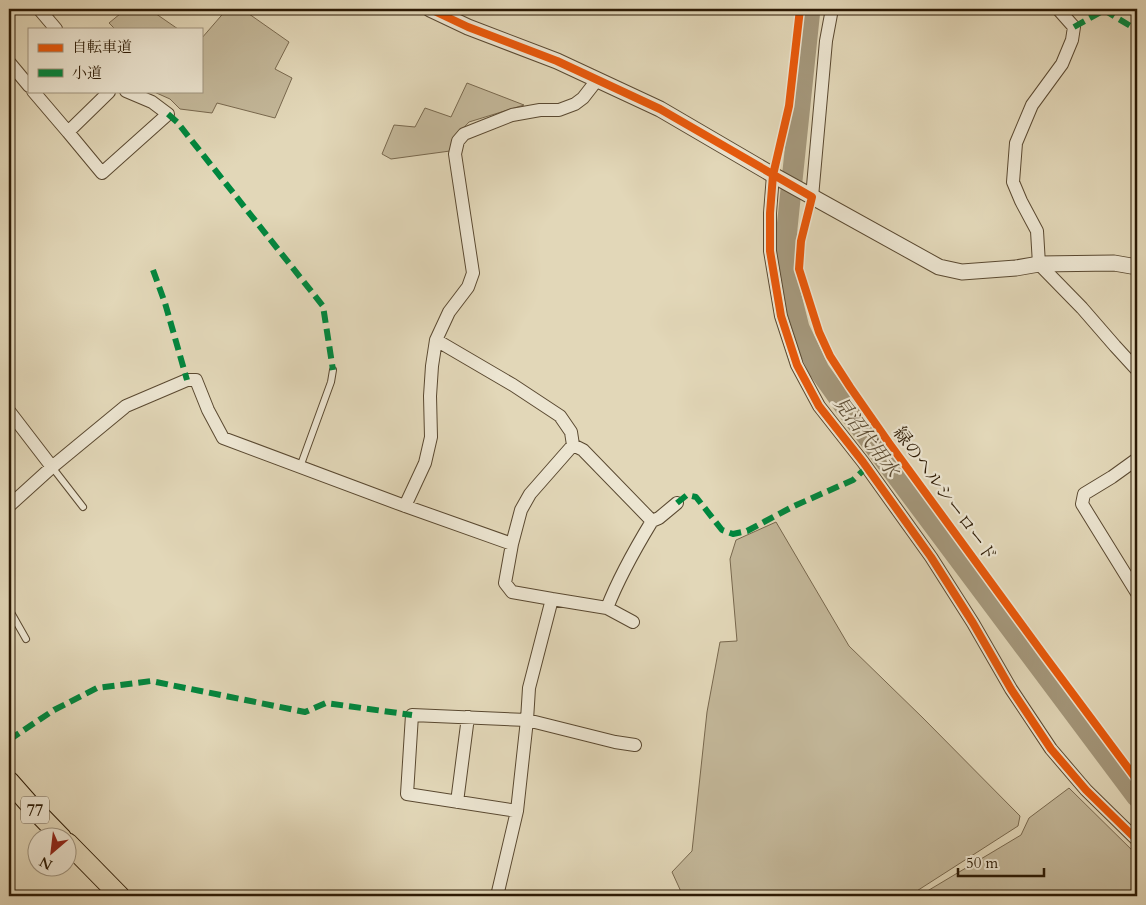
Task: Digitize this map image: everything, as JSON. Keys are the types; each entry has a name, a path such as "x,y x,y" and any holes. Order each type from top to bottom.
{"main road":[{"name":"77","path":"9,781 52,828"},
{"path":"78,853 120,896"}],"street":[{"path":"39,9 55,28"},
{"path":"430,9 468,27 557,61 660,110 809,196 939,267 962,272 1016,268 1039,264 1114,263 1137,267"},
{"path":"809,196 826,41 832,9"},
{"path":"1058,9 1074,27 1072,40 1062,64 1032,105 1016,143 1013,182 1037,231 1039,264 1082,308 1137,370"},
{"path":"9,62 28,85"},
{"path":"405,506 426,463 431,437 432,366 436,340 449,312 468,287 473,273 455,154 458,141 464,134 512,115 540,110 559,110 575,104 583,98 597,80"},
{"path":"34,92 102,173 168,114 152,102 128,92"},
{"path":"68,132 109,92"},
{"path":"775,176 770,213 770,251 781,316 801,374 819,406 863,462 930,557 973,623 1011,689 1051,749 1086,790 1137,840"},
{"path":"436,340 513,385 560,416 571,432 573,445"},
{"path":"9,506 52,467 126,406 187,380 196,380 208,410 223,438 512,544"},
{"path":"9,411 52,467"},
{"path":"573,445 583,450 652,521"},
{"path":"573,445 530,494 521,510 512,544 505,583 512,592 607,608 633,622"},
{"path":"1137,459 1084,494 1082,504 1137,593"},
{"path":"607,608 615,586 652,521 659,518 677,503"},
{"path":"497,896 517,810 529,688 552,600"},
{"path":"517,810 407,794 412,715 527,720 615,742 635,745"},
{"path":"457,802 468,717"}],"lane":[{"path":"300,467 331,382 333,370"},
{"path":"52,467 83,507"},
{"path":"9,609 26,639"}],"shaded area":[{"path":"126,9 149,9 177,28 114,28 109,23"},
{"path":"227,9 242,9 289,42 275,69 292,78 275,118 217,103 212,113 180,109 170,99 154,92 202,92 202,38"},
{"path":"467,83 524,105 469,122 454,138 450,151 391,159 382,154 394,125 415,127 425,108 451,117"},
{"path":"776,522 849,646 1020,816 1018,826 909,896 683,896 672,872 692,851 707,712 720,642 737,641 730,559 736,540"},
{"path":"1069,788 1137,855 1137,896 919,896 1021,835 1029,818"}],"waterway":[{"name":"見沼代用水","path":"810,9 786,250 790,292 799,328 819,370 846,408 1137,797"}],"marked path":[{"path":"1074,27 1106,9"},
{"path":"1104,10 1137,30"},
{"path":"168,114 177,122 323,306 333,370"},
{"path":"153,270 165,303 187,380"},
{"path":"677,503 687,495 696,497 722,530 733,534 747,531 794,506 853,480 867,467"},
{"path":"9,740 54,710 97,688 151,681 305,712 326,703 412,715"}],"cycle path":[{"name":"緑のヘルシーロード","path":"430,9 468,27 557,61 660,109 812,197 801,241 799,269 819,332 830,356 889,443 1137,780"},
{"path":"800,9 789,106 773,175 770,213 770,251 781,316 797,365 819,406 863,462 931,557 973,623 1011,689 1051,749 1086,790 1137,840"}]}
